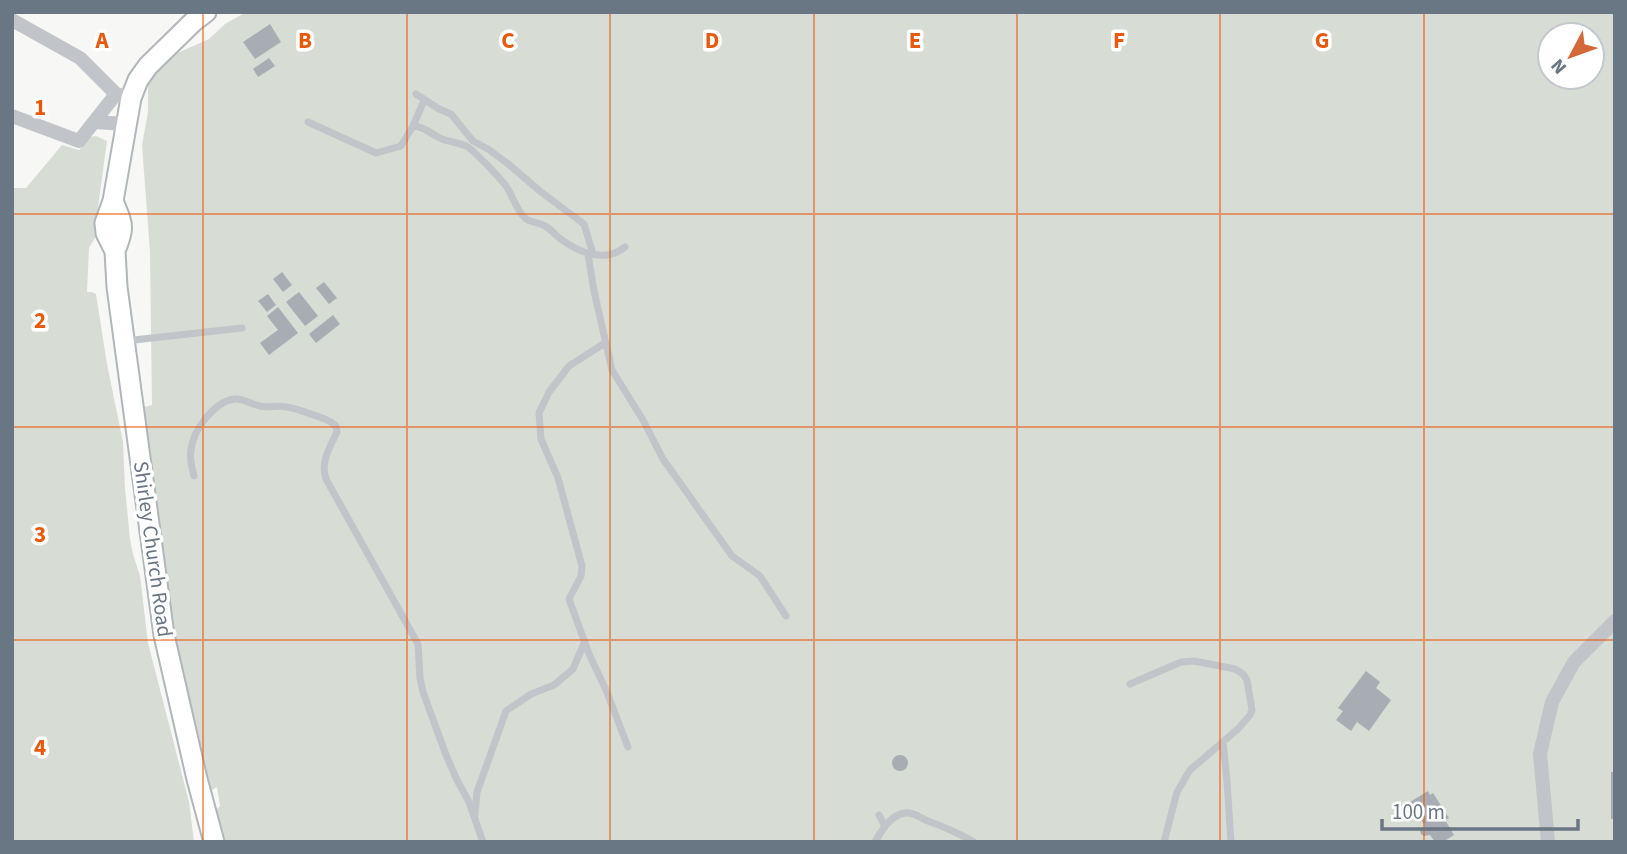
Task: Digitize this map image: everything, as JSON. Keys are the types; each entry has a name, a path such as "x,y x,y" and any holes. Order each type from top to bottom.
{"street":[{"name":"Shirley Church Road","path":"206,12 148,66 123,96 127,124 113,201 122,224 122,235 115,251 117,287 164,635 214,842"},
{"path":"12,20 80,58 123,96 94,122 79,141 12,116"},
{"path":"94,122 127,124"},
{"path":"1548,842 1540,754 1552,702 1574,662 1615,621"}],"lane":[{"path":"416,94 439,110 451,114 473,141 507,163 584,224 612,370 663,459 732,556 761,576 786,615"},
{"path":"308,122 376,153 401,146 426,101"},
{"path":"413,126 419,126 442,139 467,146 505,186 527,220 546,226 574,248 604,257 618,253 625,247"},
{"path":"124,341 242,328"},
{"path":"605,343 569,366 549,392 539,413 541,439 558,478 582,566 581,576 569,599 628,747"},
{"path":"194,476 190,461 194,437 210,413 218,405 228,401 241,399 260,406 287,407 322,417 336,427 337,432 323,471 330,489 418,644 423,692 483,842"},
{"path":"474,818 477,792 506,711 531,694 554,685 573,669 584,641"},
{"path":"1130,684 1181,662 1194,661 1235,669 1247,680 1252,710 1250,715 1191,770 1175,799 1164,842"},
{"path":"1223,742 1231,842"},
{"path":"875,842 886,826 905,813 912,813 951,829 974,842"},
{"path":"879,815 886,826"}],"shaded area":[{"path":"246,12 1615,12 1615,842 222,842 214,812 220,806 217,787 207,793 166,607 140,408 152,405 150,252 142,145 148,112 148,66 209,39 225,24"},
{"path":"96,136 107,141 96,236 89,248 87,292 96,294 123,442 130,539 140,576 148,643 189,802 194,842 12,842 12,188 26,188 62,145 79,150 90,137"}],"building":[{"path":"270,24 281,42 255,59 243,42"},
{"path":"269,58 275,66 258,77 253,69"},
{"path":"282,272 292,285 283,292 273,279"},
{"path":"324,282 337,298 329,304 316,288"},
{"path":"299,292 318,316 305,326 286,302"},
{"path":"268,294 276,305 267,312 258,301"},
{"path":"278,307 298,333 269,355 260,343 278,330 267,316"},
{"path":"333,315 340,324 316,343 309,334"},
{"path":"1366,671 1380,682 1376,688 1391,700 1369,731 1357,722 1351,731 1336,720 1343,711 1338,708"},
{"path":"897,755 903,755 908,763 906,769 897,771 892,766 892,760"},
{"path":"1611,772 1615,772 1615,819 1611,819"},
{"path":"1428,791 1430,795 1433,793 1449,818 1445,820 1454,835 1443,842 1435,842 1430,835 1421,834 1420,831 1425,826 1410,802"}]}
